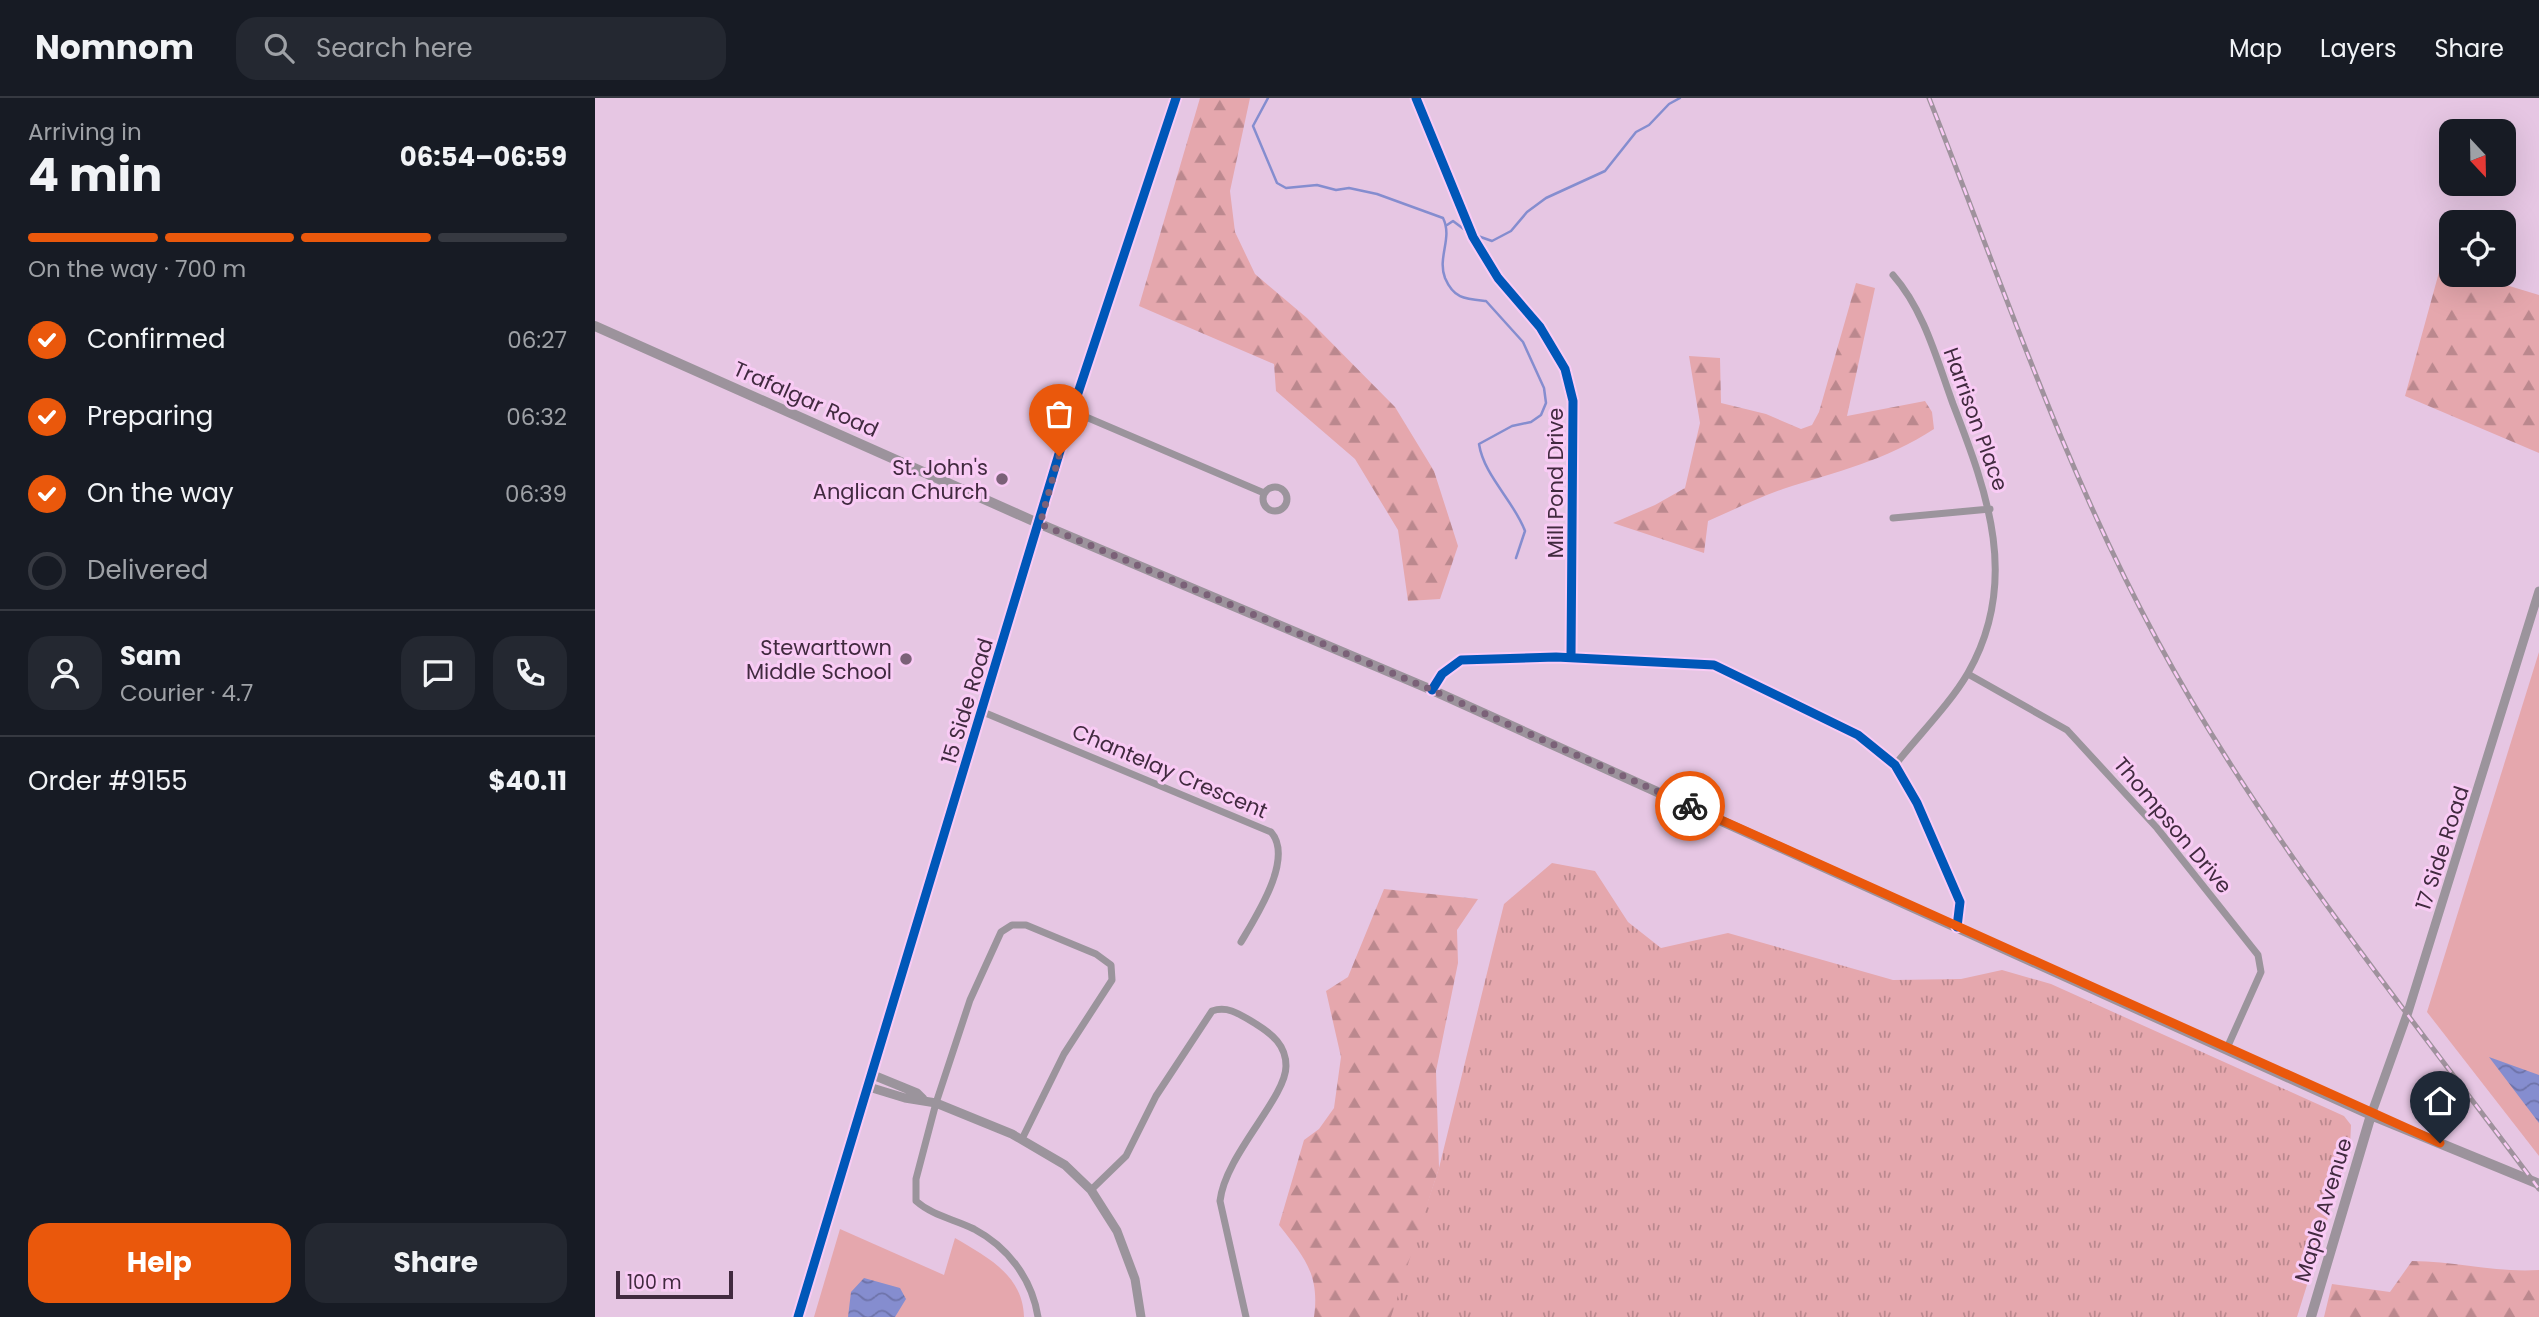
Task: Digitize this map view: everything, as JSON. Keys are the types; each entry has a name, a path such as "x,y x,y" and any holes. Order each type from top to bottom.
{"main road":[{"name":"Trafalgar Road","path":"595,326 1040,524 1432,690 2371,1115 2539,1184"},
{"name":"Maple Avenue","path":"2311,1317 2371,1115"}],"street":[{"name":"15 Side Road","path":"798,1317 1072,411 1176,98"},
{"name":"Mill Pond Drive","path":"1416,98 1473,237 1498,278 1540,327 1568,379 1573,401 1571,657"},
{"name":"Harrison Place","path":"1893,275 1909,293 1980,471 1990,509 1996,570 1991,616 1968,674 1895,765"},
{"path":"1072,411 1264,493"},
{"path":"1893,518 1990,509"},
{"name":"17 Side Road","path":"2371,1115 2408,1012 2539,591"},
{"path":"1432,690 1442,674 1461,660 1571,657 1714,664 1837,723 1858,735 1895,765 1917,803 1960,902 1957,927"},
{"name":"Thompson Drive","path":"1968,674 2045,714 2067,730 2157,828 2258,955 2261,972 2227,1048"},
{"name":"Chantelay Crescent","path":"983,712 1271,832 1279,841 1280,856 1259,912 1241,942"},
{"path":"1022,1139 1064,1054 1112,980 1111,965 1085,949 1026,925 1012,925 1001,932 970,1000 936,1103 916,1179 916,1201 926,1210 974,1229 1006,1251 1026,1278 1038,1317"},
{"path":"1091,1190 1129,1151 1156,1096 1212,1011 1231,1010 1270,1033 1283,1051 1284,1077 1241,1147 1223,1185 1220,1201 1246,1317"},
{"path":"873,1075 918,1093 923,1099"},
{"path":"869,1087 905,1098 936,1103 1022,1139 1065,1165 1091,1190 1126,1251 1135,1279 1142,1317"}],"green space":[{"path":"1200,98 1250,98 1230,191 1235,232 1255,274 1307,318 1395,407 1434,471 1458,546 1440,599 1408,601 1398,530 1355,459 1276,391 1274,364 1139,306"},
{"path":"2439,272 2439,287 2513,287 2539,295 2539,453 2405,396"},
{"path":"1856,283 1875,288 1847,416 1925,401 1932,412 1934,429 1880,457 1783,489 1708,521 1704,553 1613,523 1655,505 1685,488 1700,423 1689,356 1720,358 1721,403 1766,414 1801,429 1812,425 1819,412"},
{"path":"2539,652 2539,1156 2427,1012"},
{"path":"1552,863 1595,871 1628,922 1661,948 1728,933 1893,980 1961,979 2002,970 2051,984 2344,1116 2351,1125 2350,1147 2297,1317 1389,1317 1439,1168 1504,904"},
{"path":"1384,889 1478,899 1457,930 1458,963 1436,1071 1439,1168 1391,1317 1314,1317 1315,1289 1312,1277 1303,1257 1279,1225 1304,1140 1319,1129 1334,1108 1341,1057 1326,991 1348,977"},
{"path":"840,1229 944,1275 955,1238 991,1260 1010,1279 1022,1302 1024,1317 814,1317"},
{"path":"2412,1261 2507,1270 2539,1270 2539,1317 2324,1317 2332,1284 2390,1292"}],"water":[{"path":"2489,1057 2539,1075 2539,1123"},
{"path":"864,1278 900,1288 906,1299 895,1317 848,1317 851,1292"}],"waterway":[{"path":"1268,98 1253,126 1277,183 1286,188 1317,185 1336,190 1349,188 1377,194 1443,218 1446,225 1443,270 1448,285 1461,297 1486,301 1523,342 1544,388 1546,403 1541,415 1531,422 1512,426 1479,444 1487,467 1525,531 1516,558"},
{"path":"1475,235 1492,241 1511,231 1527,212 1546,198 1605,171 1636,132 1649,125 1669,104 1680,98"},
{"path":"1447,225 1453,221 1469,233"}],"railway":[{"path":"1929,98 2063,440 2123,575 2157,640 2198,713 2289,853 2539,1189"}],"cycle path":[{"path":"798,1317 1072,411 1176,98"},
{"path":"1416,98 1473,237 1498,278 1540,327 1565,369 1573,401 1571,657"},
{"path":"1432,690 1442,674 1461,660 1556,657 1714,665 1858,735 1895,765 1917,803 1960,902 1957,927"}],"way so far":[{"path":"1059,456 1040,524 1432,690 1690,806"}],"place":[{"name":"St. John's Anglican Church","path":"1002,479"},
{"name":"Stewarttown Middle School","path":"906,659"}],"route":[{"path":"1690,806 2371,1115 2440,1143"}]}
